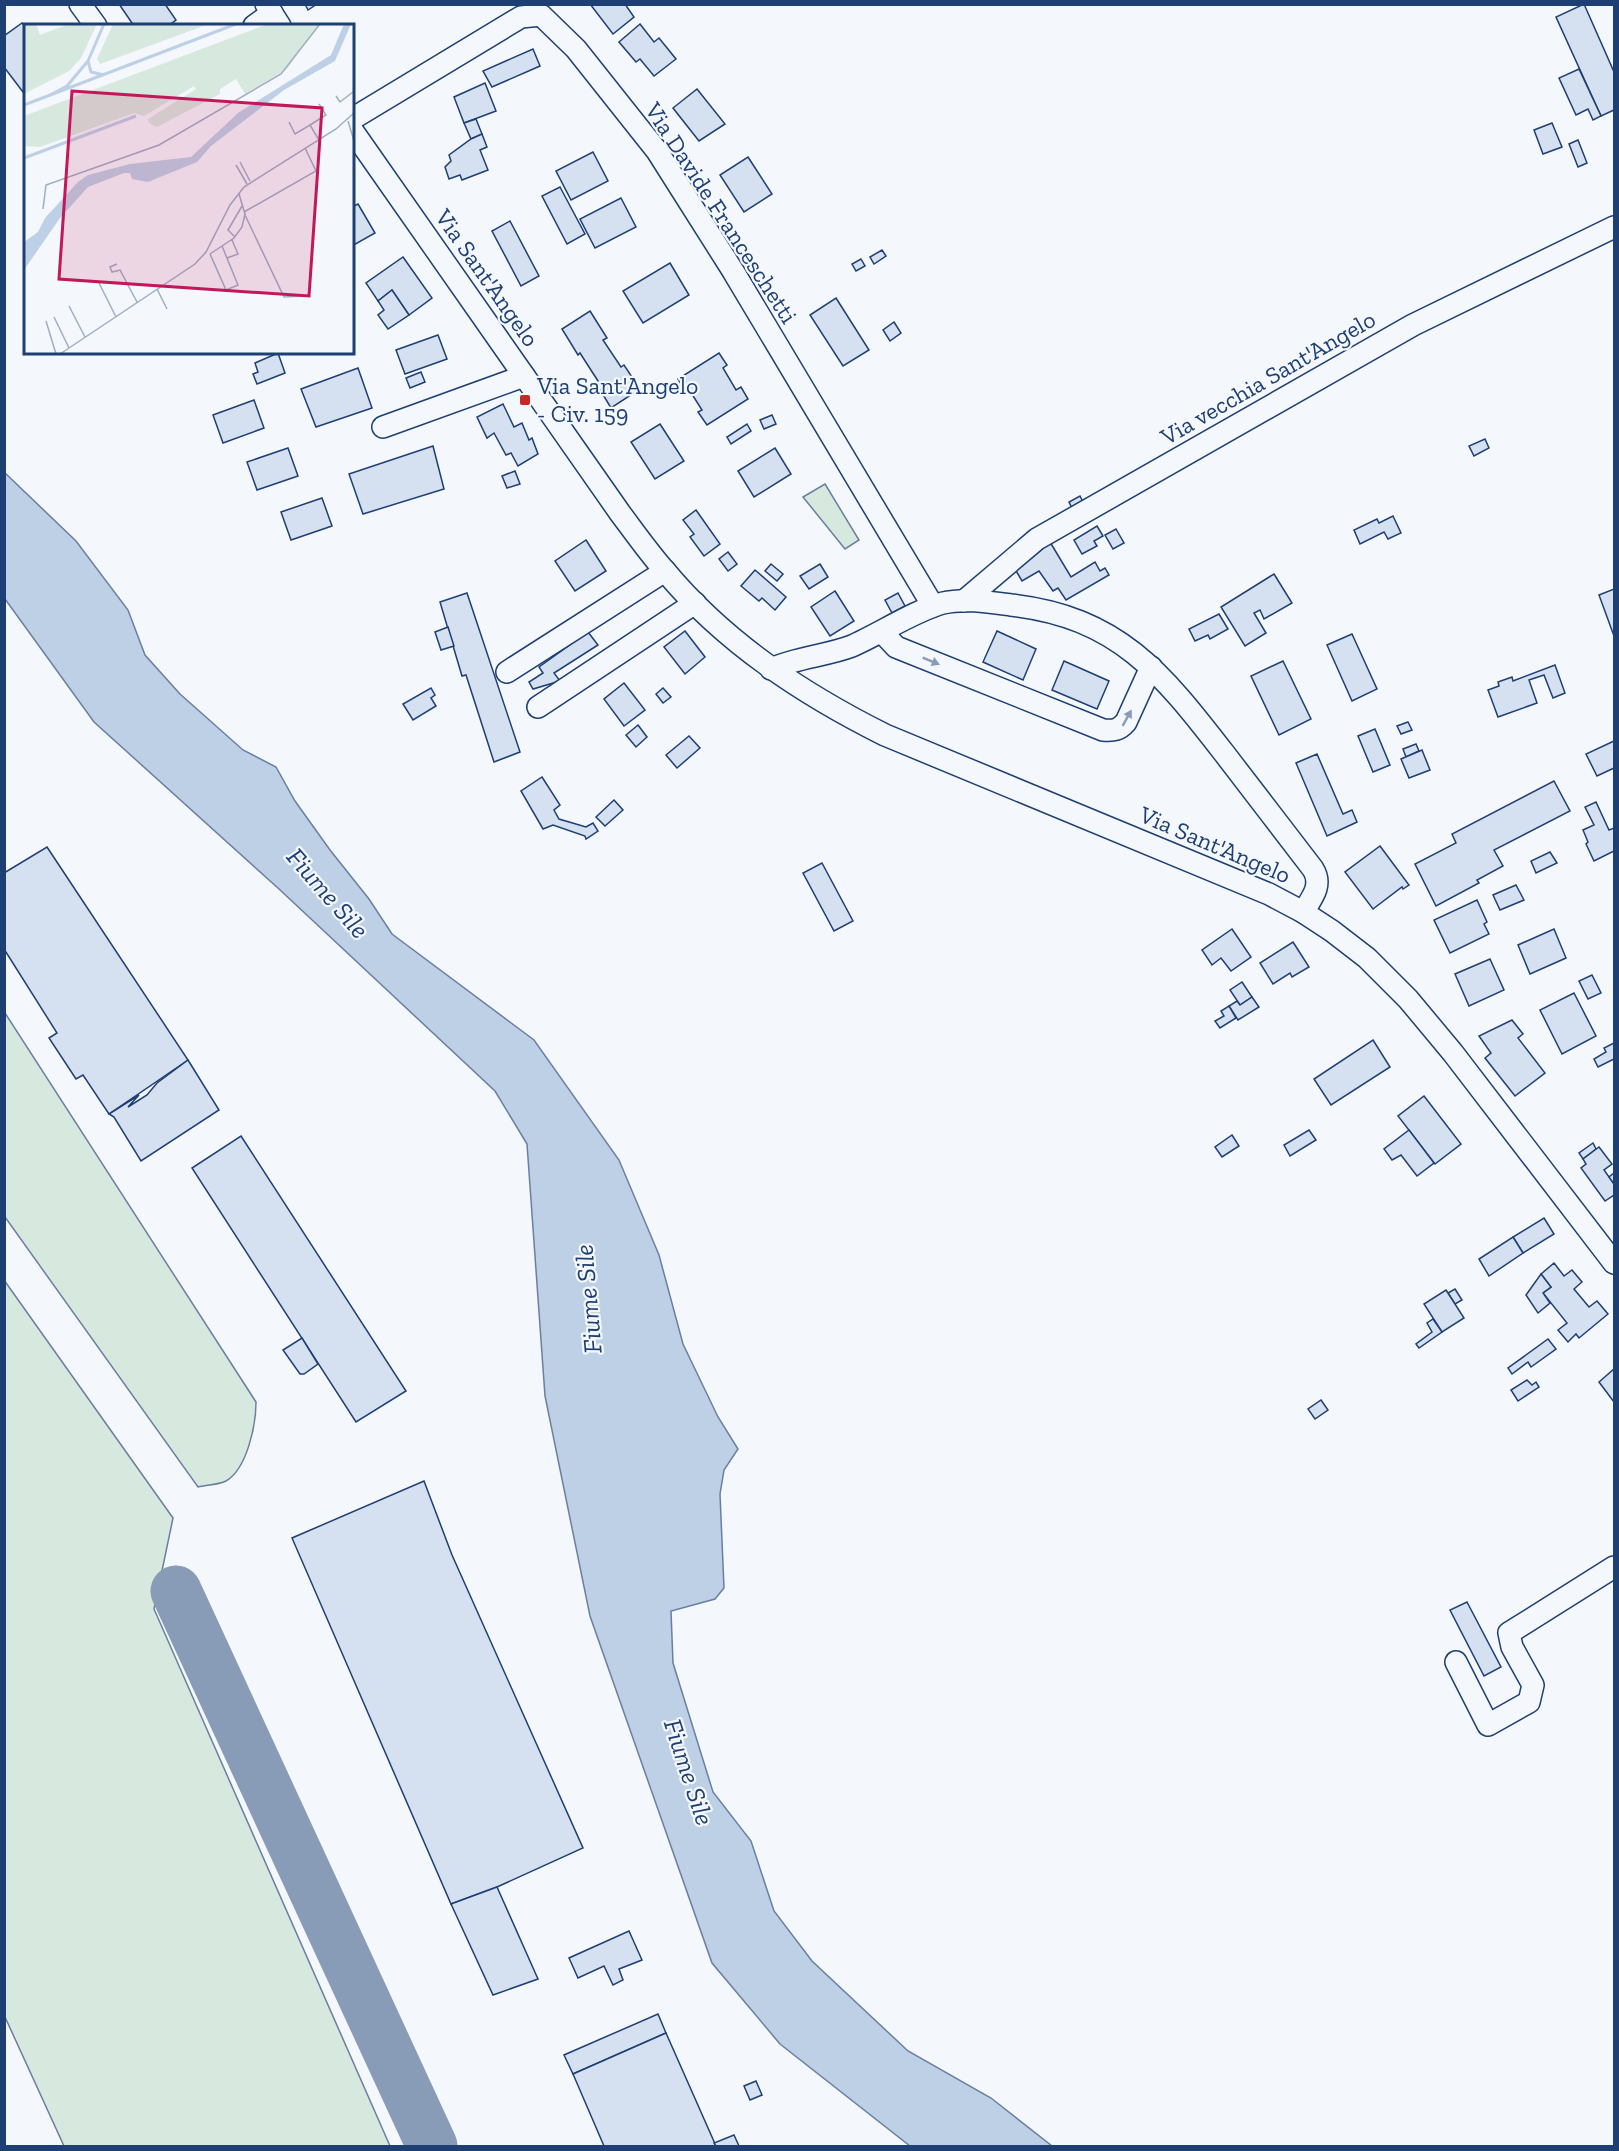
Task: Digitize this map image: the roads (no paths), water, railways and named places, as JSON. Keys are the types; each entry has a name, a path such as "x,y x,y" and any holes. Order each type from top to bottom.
{"street":[{"path":"80,4 95,24"},
{"path":"257,24 273,14"},
{"name":"Via Davide Franceschetti","path":"354,118 521,17 541,15 576,49 657,151 739,282 933,606"},
{"name":"Via Sant'Angelo","path":"354,133 620,513 665,571 695,603 744,647 771,669 844,715 896,740 1269,894 1332,931 1367,958 1408,999 1454,1053 1614,1263"},
{"name":"Via vecchia Sant'Angelo","path":"964,601 1037,539 1413,325 1614,227"},
{"path":"383,427 525,376"},
{"path":"507,672 665,571"},
{"path":"771,669 803,658 839,651 933,606 964,601 1031,607 1068,617 1117,640 1151,667 1180,696 1313,869 1318,880 1317,886 1303,912"},
{"path":"538,707 695,603"},
{"path":"882,632 896,647 1103,730 1121,729 1151,667"},
{"path":"1456,1662 1488,1725 1529,1702 1533,1685 1512,1647 1509,1633 1614,1567"}],"water":[{"name":"Fiume Sile","path":"4,472 76,541 128,610 145,655 180,694 243,750 276,767 295,801 369,899 392,934 534,1040 619,1160 659,1255 683,1344 718,1417 738,1449 724,1470 720,1494 724,1588 715,1599 671,1611 673,1663 713,1792 751,1841 774,1911 812,1961 908,2051 991,2098 1052,2146 910,2146 780,2044 712,1963 590,1616 545,1396 527,1144 495,1091 279,889 94,722 5,599"}],"place":[{"name":"Via Sant'Angelo - Civ. 159","path":"525,400"}]}
